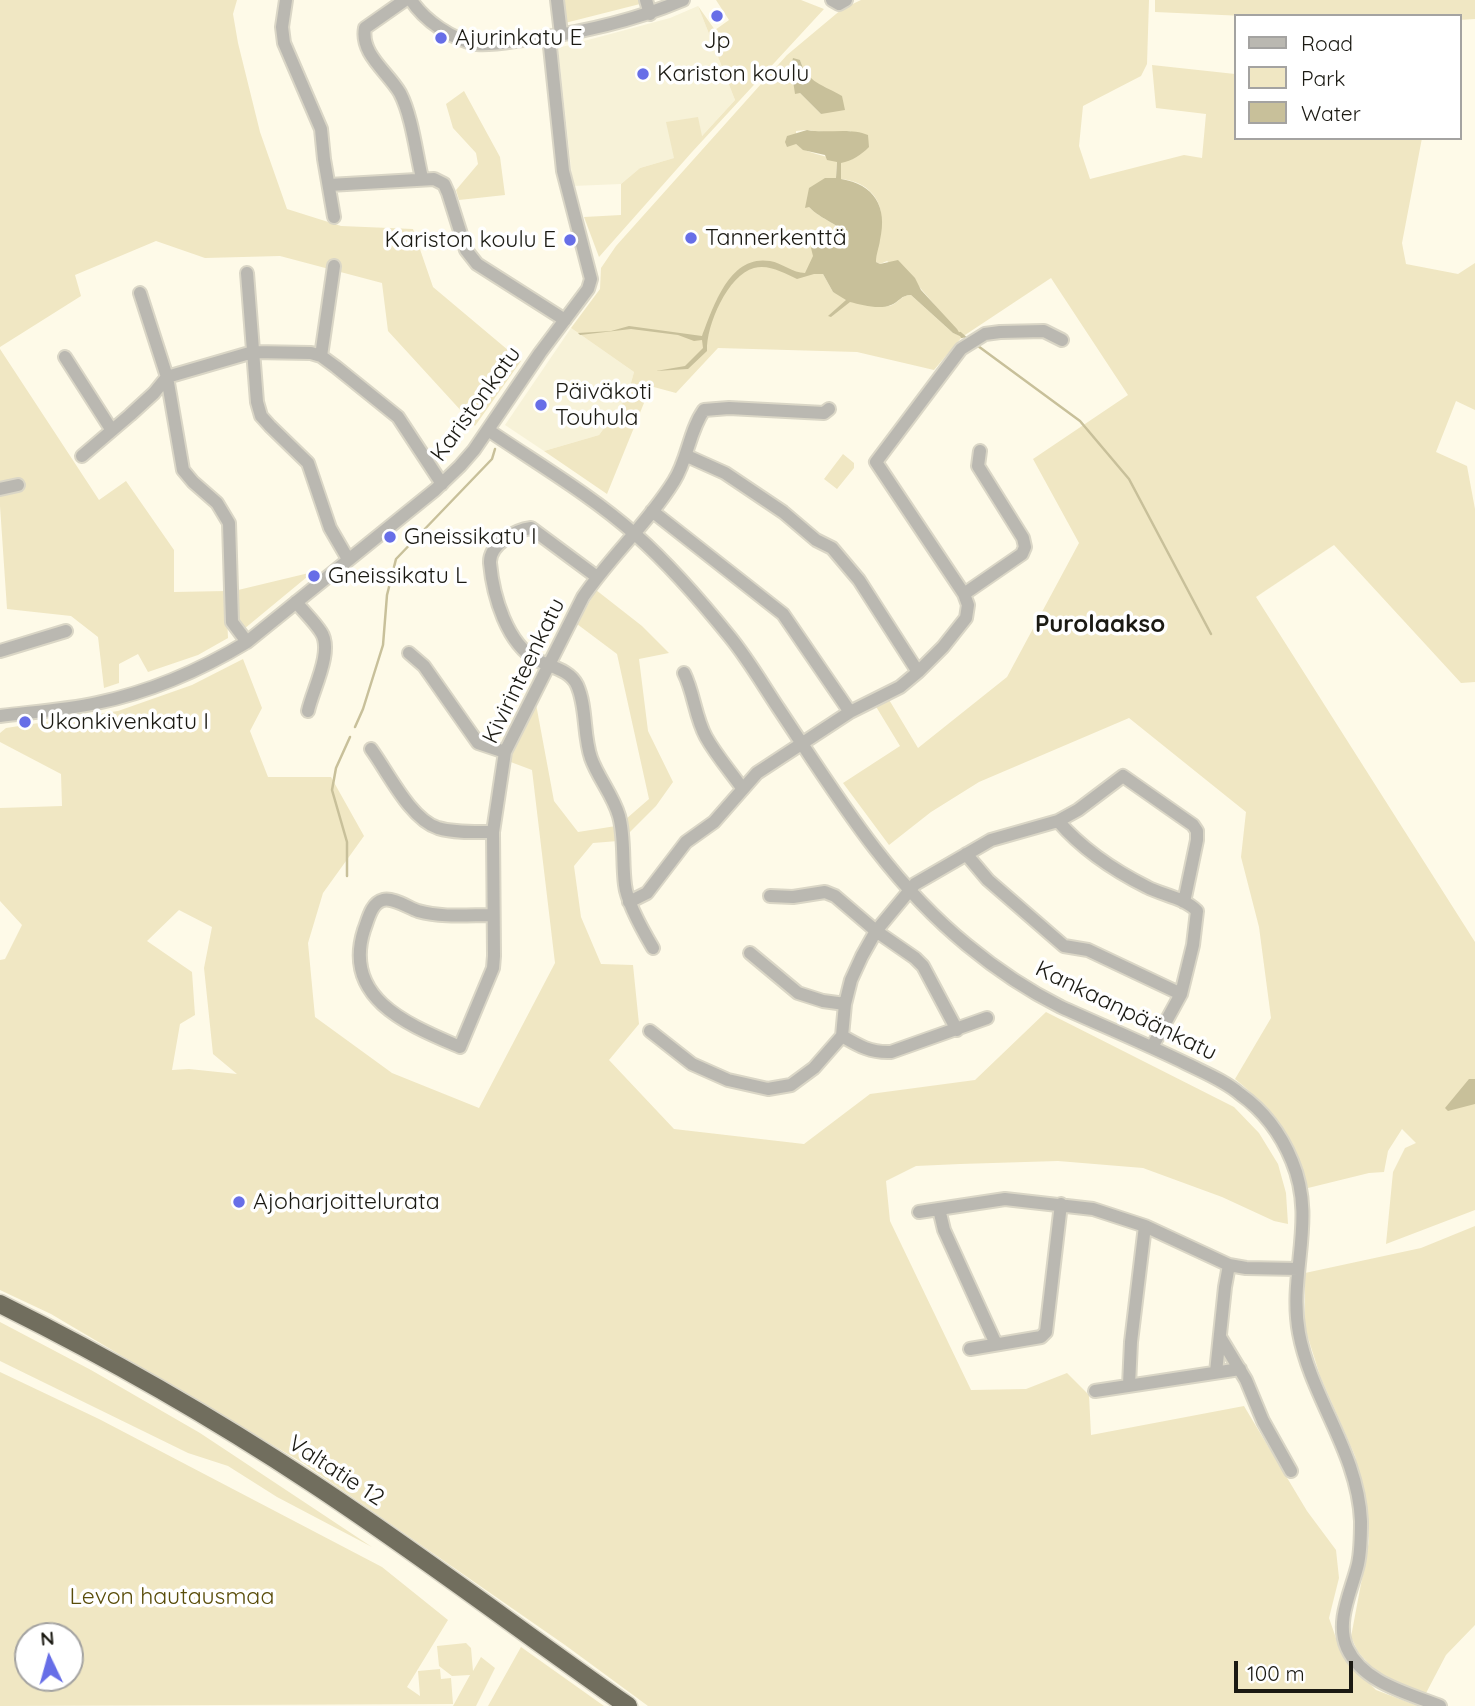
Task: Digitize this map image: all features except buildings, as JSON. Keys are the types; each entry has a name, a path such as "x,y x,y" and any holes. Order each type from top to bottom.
{"highway":[{"name":"Valtatie 12","path":"0,1304 147,1382 311,1483 628,1706"}],"street":[{"path":"286,0 282,27 284,43 321,129 334,217"},
{"path":"405,0 365,28 363,38 367,49 400,93 422,178"},
{"path":"411,0 430,23 474,44 555,35 650,14 682,0"},
{"name":"Karistonkatu","path":"0,716 96,704 121,697 189,673 247,642 442,484 474,450 588,289 591,279 563,171 555,35 557,0"},
{"path":"646,0 650,14"},
{"path":"832,0 839,4 846,0"},
{"path":"329,185 403,182 422,178 434,179 444,184 466,250 477,264 565,320"},
{"path":"321,356 334,266"},
{"path":"247,273 257,402 261,416 308,463 330,528 348,559"},
{"path":"140,293 166,377 183,470 217,503 229,523 232,622 247,642"},
{"path":"629,902 647,893 686,842 714,822 757,773 850,712 900,687 943,647 966,618 968,605 964,594 876,462 961,349 985,334 1000,331 1044,331 1062,340"},
{"path":"82,456 131,415 166,377 253,352 311,353 321,356 398,417 442,484"},
{"path":"65,357 111,429"},
{"name":"Kivirinteenkatu","path":"493,915 438,914 419,911 389,899 382,900 373,907 362,938 359,966 362,980 369,991 412,1026 460,1047 493,968 493,915 493,832 505,752 575,612 597,577 675,480 704,410 729,408 824,413 829,409"},
{"name":"Kankaanpäänkatu","path":"488,430 580,491 634,533 664,561 733,640 877,853 909,891 969,947 1029,990 1152,1047 1237,1091 1265,1116 1277,1132 1293,1163 1302,1193 1304,1224 1296,1310 1301,1345 1313,1380 1349,1461 1360,1508 1360,1553 1344,1615 1343,1631 1348,1649 1353,1659 1368,1675 1440,1706"},
{"path":"964,594 1022,554 1025,547 1023,538 978,466 980,451"},
{"path":"687,456 725,472 783,512 817,540 832,548 859,580 918,672"},
{"path":"0,489 18,485"},
{"path":"652,511 783,614 850,712"},
{"path":"597,577 531,528 516,532 492,552 490,565 497,596 511,634 522,649 568,674 576,684 591,760 619,815 625,887 629,902 653,948"},
{"path":"296,602 320,630 324,640 322,666 308,711"},
{"path":"0,651 66,631"},
{"path":"409,653 424,666 478,743 505,752"},
{"path":"684,673 706,737 742,788"},
{"path":"371,749 418,816 435,827 451,831 493,832"},
{"path":"650,1031 692,1064 728,1080 768,1089 791,1085 814,1068 842,1036 850,980 876,931 915,884 990,840 1058,821 1078,810 1118,778 1129,777 1193,825 1197,831 1184,902"},
{"path":"1058,821 1076,841 1098,859 1130,879 1184,902 1197,911 1198,918 1181,994 1152,1047"},
{"path":"966,853 988,880 1064,946 1088,950 1181,994"},
{"path":"770,896 793,897 825,892 835,896 923,966 957,1030"},
{"path":"750,953 798,993 845,1004"},
{"path":"842,1036 864,1049 877,1053 891,1052 987,1018"},
{"path":"919,1212 1005,1199 1093,1209 1145,1226 1229,1265 1298,1269"},
{"path":"970,1349 1041,1337 1046,1332 1061,1205"},
{"path":"939,1209 944,1230 996,1344"},
{"path":"1129,1385 1131,1342 1145,1226"},
{"path":"1216,1372 1229,1265"},
{"path":"1220,1337 1240,1369 1263,1421 1291,1471"},
{"path":"1095,1391 1240,1369"}],"shaded area":[{"name":"Kariston koulu","path":"698,6 735,100 701,137 674,158 640,168 621,184 573,186 558,48 670,18"},
{"path":"571,328 634,372 627,397 599,435 544,451 505,425"}],"green space":[{"path":"0,0 237,0 233,14 238,43 260,132 287,209 341,226 413,229 433,287 521,361 475,426 388,331 382,283 280,256 205,258 156,241 75,275 81,296 0,347"},
{"path":"563,0 639,0 640,4 565,23"},
{"path":"716,0 801,0 824,9 599,257 584,217 621,215 621,184 640,168 674,158 666,122 698,117 702,136 735,100 698,6 715,30 729,20"},
{"path":"861,0 1149,0 1147,64 1141,76 1083,106 1079,146 1090,179 1184,155 1202,158 1206,114 1156,108 1152,65 1234,74 1234,140 1422,140 1402,243 1406,264 1458,274 1475,263 1475,410 1456,401 1436,452 1467,466 1475,509 1475,682 1461,683 1334,545 1256,597 1475,942 1475,1210 1386,1244 1393,1172 1405,1148 1416,1143 1402,1129 1388,1151 1384,1172 1369,1173 1308,1188 1280,1128 1261,1103 1235,1079 1271,1018 1259,927 1241,857 1246,812 1129,718 979,782 931,812 889,845 843,783 900,746 875,705 888,698 918,748 1007,677 1079,543 1033,459 1128,395 1051,278 962,337 934,370 857,352 718,348 676,393 650,386 645,397 639,397 646,398 607,494 544,451 599,435 627,397 634,372 571,328 600,289 601,268 616,246 787,55 842,9","holes":["800,60 811,79 841,96 821,114 800,93 791,67","796,131 851,131 841,162 841,179 863,186 878,202 881,223 876,262 880,264 887,261 916,283 961,336 953,333 911,295 892,305 871,305 833,292 823,274 818,273 814,256 838,242 846,246 849,238 841,229 809,207 836,178 837,161 796,144"]},
{"path":"1155,0 1475,0 1475,19 1461,20 1461,14 1234,16 1155,12"},
{"path":"464,91 500,157 505,195 459,200 456,190 478,164 476,153 453,128 446,104"},
{"path":"0,349 99,500 126,481 174,550 174,592 226,591 228,638 198,655 148,672 138,654 119,664 119,683 104,688 98,637 71,616 7,609 0,506"},
{"path":"843,454 854,463 854,468 837,489 824,479"},
{"path":"313,572 244,629 235,612 234,591"},
{"path":"596,590 642,626 669,653 639,659 648,731 673,782 656,806 629,833 626,819 649,799 617,654 577,624"},
{"path":"243,659 262,708 250,731 268,777 331,777 364,836 323,893 308,943 315,1017 392,1073 479,1108 555,963 532,770 508,761 510,752 536,704 554,801 578,832 616,826 618,841 593,843 574,866 581,917 601,964 633,965 639,1024 609,1060 674,1129 804,1144 870,1094 975,1080 1046,1012 1234,1107 1259,1133 1278,1164 1286,1193 1288,1224 1274,1221 1222,1197 1143,1168 1058,1161 916,1166 886,1181 890,1221 971,1390 1026,1389 1067,1373 1089,1395 1091,1435 1244,1406 1307,1511 1336,1550 1339,1578 1329,1618 1349,1663 1376,1690 1418,1706 648,1706 303,1463 51,1314 0,1290 0,960 5,959 22,925 0,901 0,808 62,806 61,774 0,742 0,733 6,728 118,711 192,685","holes":["179,910 212,927 204,968 213,1054 237,1074 172,1070 180,1024 195,1015 192,972 147,941"]},
{"path":"1475,1226 1475,1625 1446,1655 1425,1695 1380,1676 1358,1652 1351,1637 1369,1541 1368,1516 1355,1456 1320,1376 1305,1328 1305,1273 1421,1248"},
{"path":"0,1322 91,1370 200,1433 372,1547 277,1497 228,1466 188,1453 0,1361"},
{"name":"Levon hautausmaa","path":"0,1372 99,1419 382,1567 448,1620 407,1687 420,1696 418,1671 440,1669 441,1679 451,1678 453,1704 0,1706"},
{"path":"466,1643 471,1648 473,1671 481,1657 495,1668 476,1706 453,1706 470,1675 452,1676 439,1666 437,1646"},
{"path":"521,1647 604,1706 488,1706"}],"water":[{"path":"793,58 800,60 812,79 842,96 845,110 821,114 800,93 795,94 791,67"},
{"path":"807,130 854,131 868,135 869,147 849,161 841,163 841,179 862,186 876,199 880,208 882,228 876,262 880,264 898,260 962,337 953,333 911,295 881,307 850,302 831,317 828,316 846,300 833,292 823,274 797,279 765,267 744,273 727,290 710,328 707,351 688,369 656,371 685,366 703,348 702,340 694,341 678,335 631,329 580,335 578,333 611,331 629,326 702,336 725,285 733,274 744,266 756,261 770,261 805,273 813,256 811,248 815,242 833,240 846,246 849,238 841,229 809,207 805,208 809,188 825,178 836,178 837,162 827,160 825,155 803,150 796,144 787,147 787,136"},
{"path":"1469,1079 1475,1079 1475,1104 1448,1111 1445,1108"}],"waterway":[{"path":"962,337 960,333 967,339"},
{"path":"978,346 1080,421 1129,479 1211,634"},
{"path":"355,727 383,645 387,595 396,559 492,459 495,449"},
{"path":"347,876 347,842 332,790 336,768 350,737"}],"place":[{"name":"Jp","path":"717,16"},
{"name":"Ajurinkatu E","path":"441,38"},
{"name":"Kariston koulu","path":"643,74"},
{"name":"Tannerkenttä","path":"691,238"},
{"name":"Kariston koulu E","path":"570,240"},
{"name":"Päiväkoti Touhula","path":"541,405"},
{"name":"Gneissikatu I","path":"390,537"},
{"name":"Gneissikatu L","path":"314,576"},
{"name":"Ukonkivenkatu I","path":"25,722"},
{"name":"Ajoharjoittelurata","path":"239,1202"}],"district":[{"name":"Purolaakso","path":"1100,625"}]}
